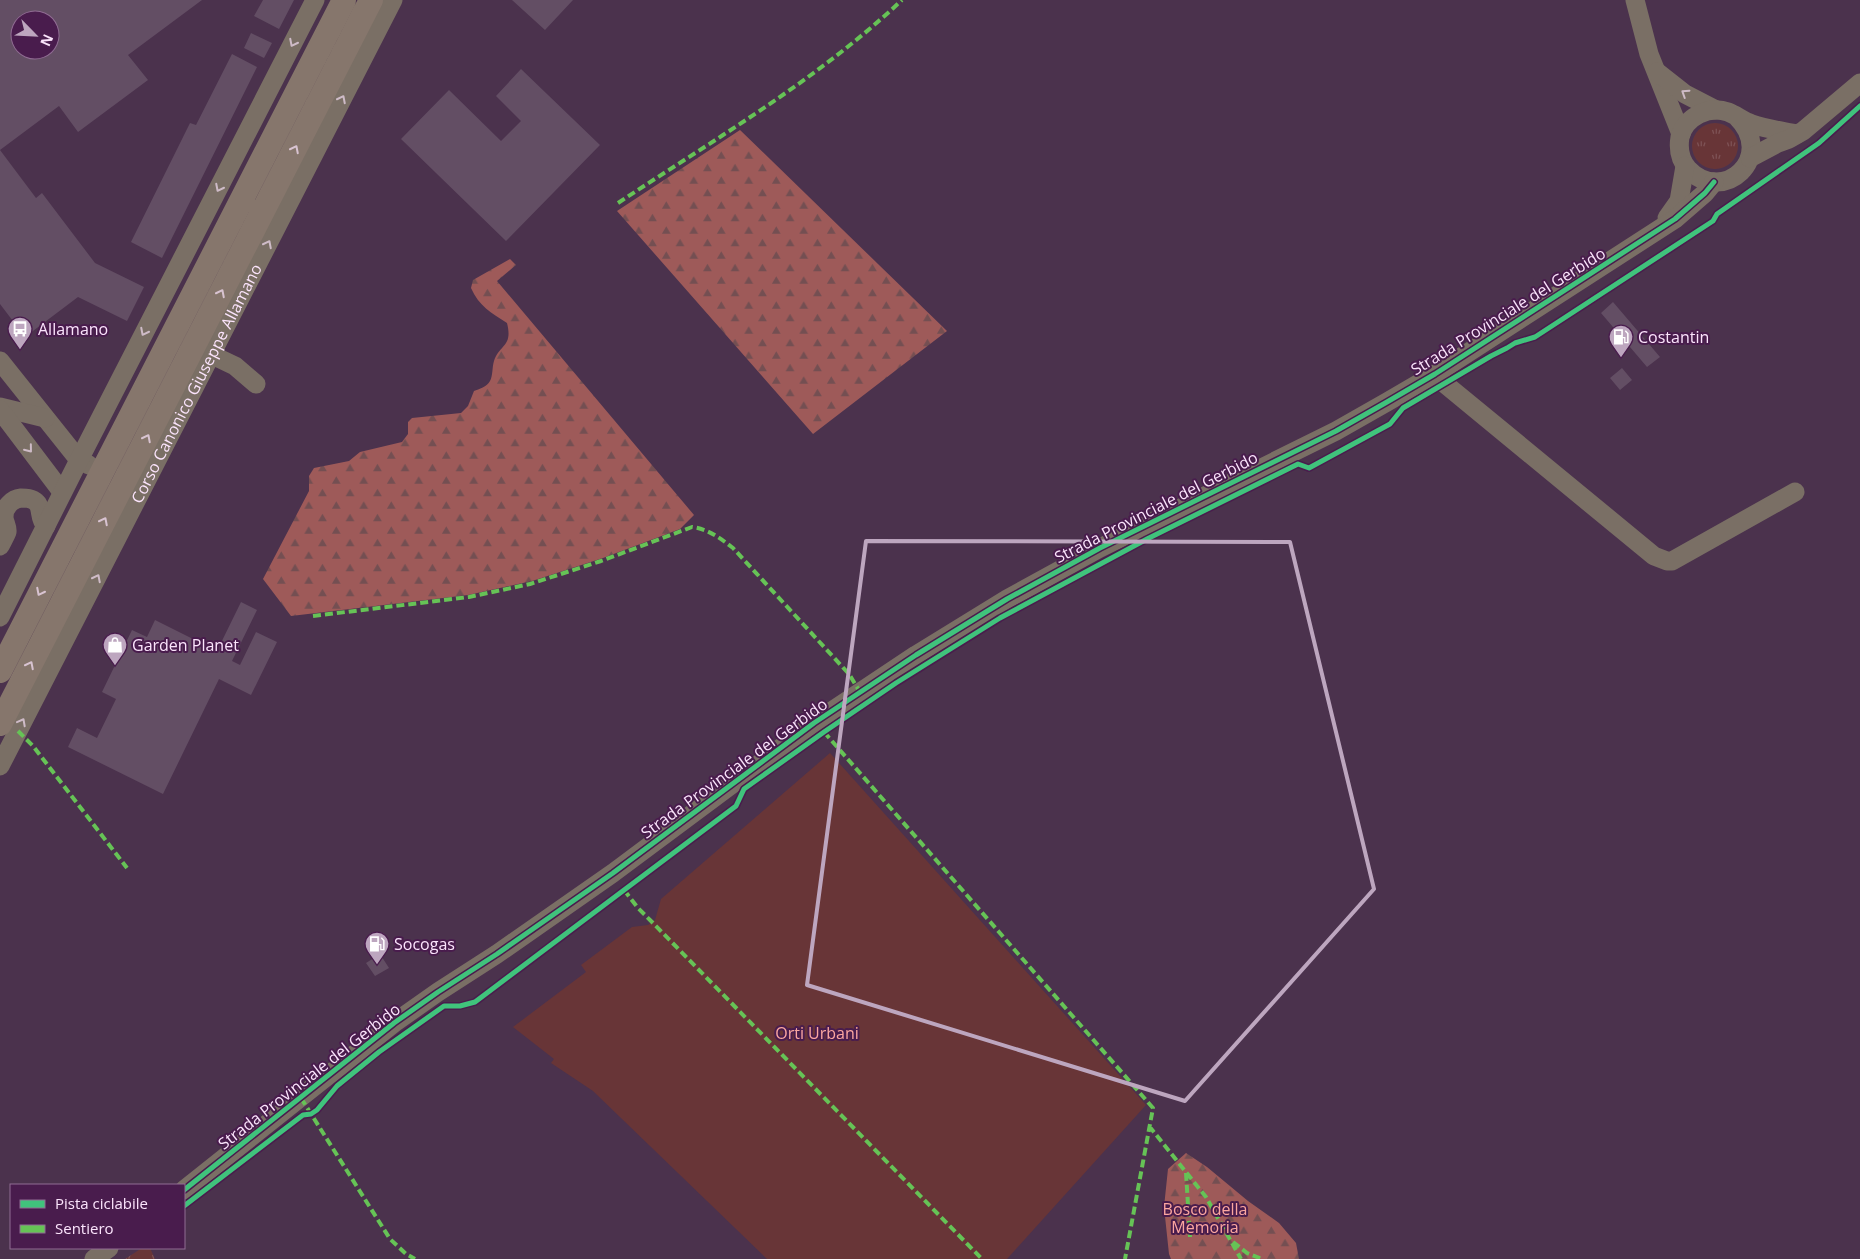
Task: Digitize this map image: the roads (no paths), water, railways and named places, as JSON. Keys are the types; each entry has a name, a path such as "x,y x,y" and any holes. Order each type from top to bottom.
{"main road":[{"path":"0,671 344,0"},
{"name":"Corso Canonico Giuseppe Allamano","path":"0,724 134,485 372,0"}],"street":[{"path":"0,617 62,492 315,0"},
{"name":"Corso Canonico Giuseppe Allamano","path":"0,766 134,485 212,355 393,0"},
{"name":"Strada Provinciale del Gerbido","path":"1635,0 1649,54 1681,134 1680,150 1685,166 1679,201 1661,228"},
{"path":"1656,71 1685,94 1716,110"},
{"name":"Strada Provinciale del Gerbido","path":"185,1189 394,1023 438,992 498,954 613,873 814,722 916,655 1057,570 1336,431 1436,374 1675,219 1705,193 1714,182 1726,181 1736,176 1750,158 1797,134 1820,118 1860,83"},
{"path":"1681,134 1695,116 1705,111 1716,110 1727,112 1752,124 1797,134"},
{"path":"1737,117 1745,125 1750,135 1752,146 1750,158"},
{"path":"1685,166 1693,175 1703,180 1714,182"},
{"path":"212,355 235,366 256,384"},
{"path":"0,361 79,460 134,485"},
{"path":"1436,374 1445,384 1654,556 1666,562 1672,561 1796,492"},
{"path":"0,408 45,418"},
{"path":"0,408 62,492"},
{"path":"0,546 7,529 4,517 6,510 10,503 16,499 24,498 36,502 40,507 41,522 46,526"},
{"path":"94,1259 108,1249"}],"place":[{"name":"Allamano","path":"20,350"},
{"name":"Costantin","path":"1621,358"},
{"name":"Garden Planet","path":"115,666"},
{"name":"Socogas","path":"377,965"}],"park label":[{"name":"Orti Urbani","path":"817,1033"},
{"name":"Bosco della Memoria","path":"1205,1218"}]}
